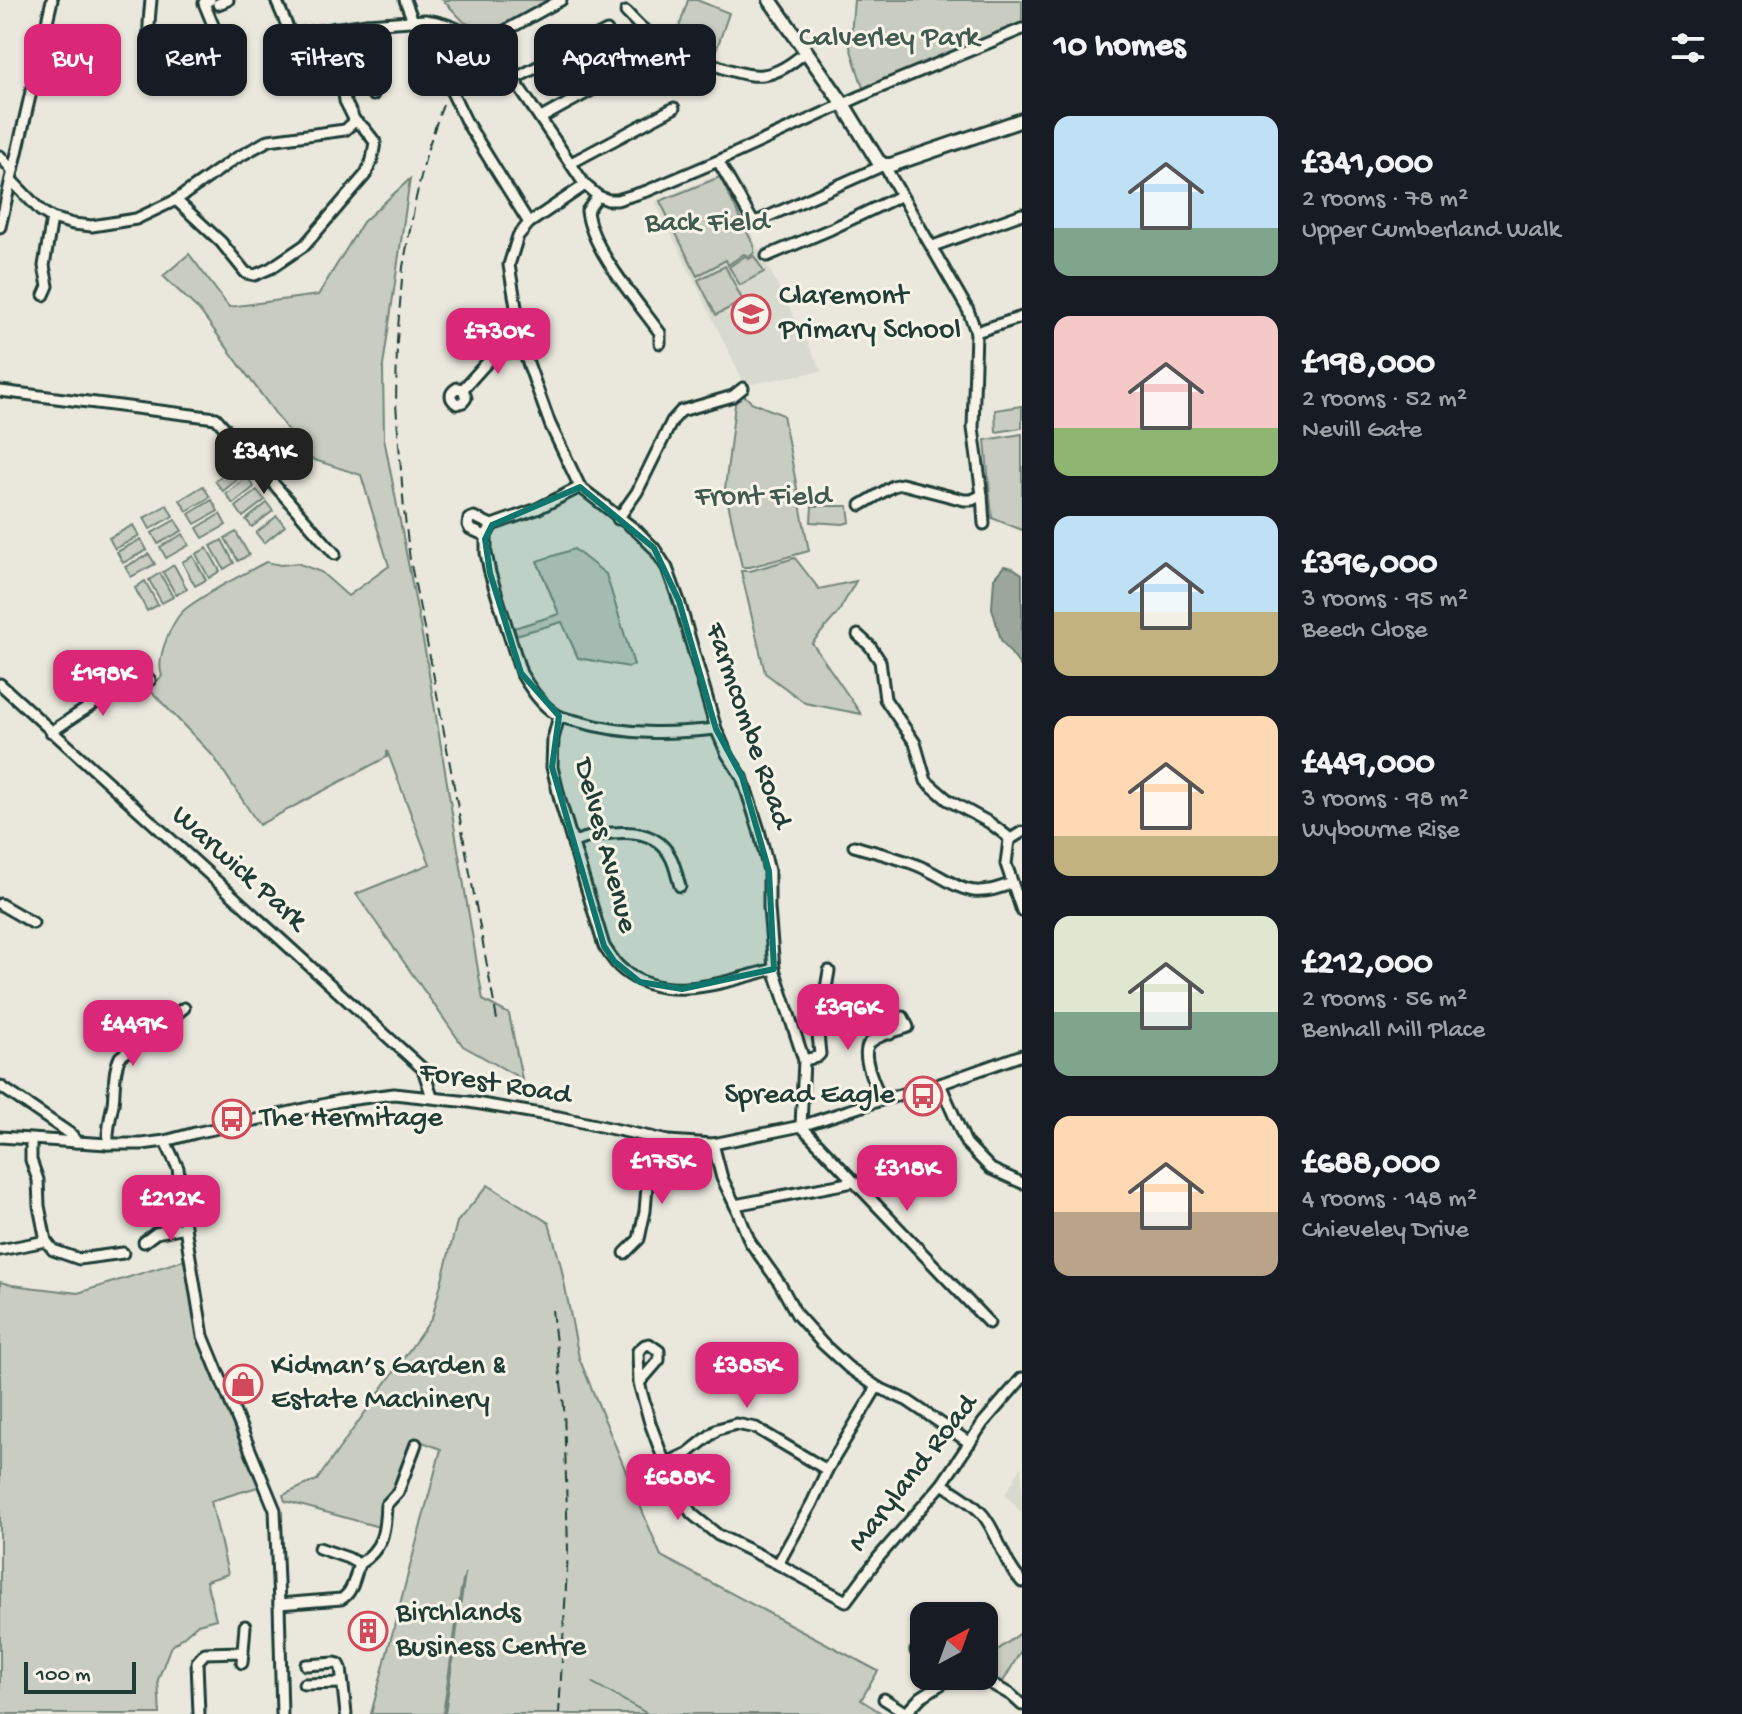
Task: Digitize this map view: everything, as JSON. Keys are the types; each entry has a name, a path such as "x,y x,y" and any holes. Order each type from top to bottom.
{"main road":[{"path":"770,0 843,104 878,161 884,165 1022,120"}],"street":[{"path":"0,227 52,0"},
{"path":"151,0 149,48 161,75 169,78 224,52 204,3 219,1"},
{"path":"276,0 286,24"},
{"path":"405,0 467,123 529,223"},
{"path":"517,24 561,0"},
{"path":"626,12 637,24"},
{"path":"367,24 413,21 442,24"},
{"path":"518,85 585,185 608,200 627,197 718,161 843,104 1022,29"},
{"path":"716,64 735,72 761,76 782,70 806,52"},
{"path":"176,200 221,242 246,273 255,275 271,268 305,245 366,174 372,160 375,142 372,135 355,121 344,96"},
{"path":"541,118 581,96"},
{"path":"571,163 674,108"},
{"path":"0,156 31,203 52,218 92,226 136,219 176,200 233,160 269,140 345,130 355,121"},
{"path":"718,161 752,220 758,221 884,165 933,246 968,310 976,332 973,428 984,524"},
{"name":"Farmcombe Road","path":"585,185 529,223 518,236 509,265 523,349 550,424 580,487 637,531 654,548 667,568 716,729 742,777 769,871 774,969 804,1060 801,1126"},
{"path":"598,196 587,211 590,226 608,260 660,333 660,343"},
{"path":"767,256 900,196"},
{"path":"933,246 1022,214"},
{"path":"44,295 48,286 44,266 52,218"},
{"path":"976,332 1022,317"},
{"path":"463,389 491,358 523,349"},
{"path":"618,519 637,492 672,421 681,411 733,396 743,388"},
{"path":"0,391 216,418 335,554"},
{"path":"861,505 902,484 931,493 948,503 972,500 982,495"},
{"path":"580,487 537,509 492,525 486,536 490,573 521,673 537,697 559,716 602,728 644,734 716,729"},
{"path":"486,536 470,529 469,519 474,517 492,525"},
{"path":"872,633 861,638 880,661 885,699 915,743 926,781 948,800 999,829 1009,840 1006,864 1022,911"},
{"path":"51,732 120,690 141,679 150,680"},
{"name":"Warwick Park","path":"0,684 423,1069 432,1097"},
{"name":"Delves Avenue","path":"559,716 553,739 552,767 604,946 622,970 640,982 682,989 774,969"},
{"path":"1009,840 1022,832"},
{"path":"573,842 597,834 638,833 656,840 670,856 680,886"},
{"path":"855,845 913,864 961,889 984,891 1012,883"},
{"path":"0,904 33,923"},
{"path":"804,1060 820,1054 818,1034 829,971"},
{"path":"869,1007 877,1004 890,1034"},
{"path":"108,1144 107,1129 116,1064 145,1036 184,1008"},
{"path":"881,1100 865,1055 867,1046 873,1040 908,1027 903,1017"},
{"name":"Forest Road","path":"0,1137 142,1144 339,1101 394,1094 527,1111 684,1143 713,1144 801,1126 940,1084 1022,1055"},
{"path":"940,1084 966,1143 991,1169 1022,1183"},
{"path":"0,1086 72,1135 76,1142"},
{"path":"801,1126 989,1323"},
{"path":"625,1253 639,1239 645,1211 651,1137"},
{"path":"31,1140 31,1160 38,1180 39,1206 46,1241 53,1250 79,1259 123,1253"},
{"path":"165,1141 178,1168 203,1336 275,1510 282,1714"},
{"path":"713,1144 722,1178 750,1242 780,1284 797,1315 848,1367 877,1387 908,1401 970,1443"},
{"path":"735,1205 853,1182"},
{"path":"144,1242 156,1233 185,1227"},
{"path":"0,1250 46,1241"},
{"name":"Maryland Road","path":"778,1564 846,1601 878,1558 942,1484 1000,1402 1022,1378"},
{"path":"639,1383 674,1488 692,1514 718,1535 778,1564 827,1470 877,1387"},
{"path":"665,1464 688,1453 718,1429 736,1424 756,1428 827,1470"},
{"path":"279,1604 347,1596 359,1564 370,1557 379,1545 385,1529 386,1505 402,1493 416,1444"},
{"path":"942,1484 982,1514 1012,1572 1022,1582"},
{"path":"319,1548 359,1564"},
{"path":"199,1714 197,1662 205,1653 242,1657 245,1626"},
{"path":"306,1665 339,1664 346,1714"},
{"path":"304,1684 342,1683"},
{"path":"998,1688 1022,1705"},
{"path":"884,1699 907,1713 932,1690"}],"highlighted area":[{"path":"580,487 654,548 679,601 716,729 742,777 769,871 774,969 682,989 640,982 614,961 604,946 552,767 559,716 521,673 490,573 485,539 492,525"}],"shaded area":[{"name":"Claremont Primary School","path":"720,174 822,371 745,385 655,201"},
{"path":"1004,566 1022,574 1022,668 1001,640 992,608 994,578"},
{"path":"1022,1466 1022,1514 1005,1494"}],"green space":[{"path":"443,0 551,0 507,24 464,22"},
{"path":"688,0 697,0 729,13 716,51 716,24 680,24"},
{"name":"Calverley Park","path":"854,0 1022,0 1022,25 864,91 850,47"},
{"name":"Back Field","path":"720,177 754,246 754,253 749,257 744,254 728,265 726,260 697,276 660,201"},
{"path":"410,179 383,366 384,438 426,656 483,1000 509,1014 522,1079 463,1046 356,894 430,864 387,751 387,757 259,825 214,757 149,689 162,676 163,649 171,628 182,612 207,594 266,562 281,565 297,563 321,572 348,596 389,566 361,475 308,458 200,311 163,276 189,254 229,307 318,295 363,222"},
{"path":"745,256 749,259 754,256 764,272 740,285 729,267"},
{"path":"725,266 743,301 716,315 698,280"},
{"name":"Front Field","path":"742,393 751,402 783,415 809,551 750,567 742,567 725,489 736,396"},
{"path":"1022,406 1022,428 996,432 995,410"},
{"path":"1022,434 1022,530 992,518 985,440"},
{"path":"237,464 244,474 223,491 215,481"},
{"path":"247,477 254,487 233,504 226,494"},
{"path":"203,486 210,497 187,511 180,500"},
{"path":"257,490 265,500 243,517 236,507"},
{"path":"212,500 218,511 195,524 189,514"},
{"path":"267,503 273,511 252,527 246,520"},
{"path":"167,505 173,516 150,529 144,518"},
{"path":"812,506 848,506 850,522 811,522"},
{"path":"220,514 226,525 203,538 197,528"},
{"path":"277,516 285,526 264,543 256,533"},
{"path":"175,520 182,531 158,544 152,533"},
{"path":"133,525 139,536 115,549 109,538"},
{"path":"236,532 249,555 238,561 225,538"},
{"path":"183,534 189,545 166,558 160,547"},
{"path":"141,539 147,550 123,563 117,552"},
{"path":"222,540 234,563 224,569 211,546"},
{"path":"207,548 220,571 209,578 196,554"},
{"path":"574,549 606,574 634,665 629,667 578,658 562,622 516,635 514,628 559,614 537,561"},
{"path":"149,554 155,564 131,577 125,567"},
{"path":"193,556 206,580 195,586 182,562"},
{"path":"795,558 819,589 856,581 838,613 812,643 861,714 805,703 765,673 741,571"},
{"path":"174,565 187,589 176,595 163,572"},
{"path":"160,573 173,597 162,603 149,580"},
{"path":"145,581 158,605 147,611 135,588"},
{"path":"488,1185 549,1223 579,1358 661,1556 878,1671 861,1700 883,1714 445,1714 465,1573 443,1714 371,1714 441,1449 415,1439 379,1527 285,1501 283,1495 317,1480 432,1318 457,1222"},
{"path":"184,1260 198,1330 261,1486 211,1501 228,1574 206,1581 216,1619 198,1624 170,1648 158,1680 160,1714 0,1714 0,1282 78,1293"},
{"path":"1022,1632 1022,1649 1003,1682 998,1680 998,1650"}],"waterway":[{"path":"593,1683 648,1714"}],"railway":[{"path":"443,104 427,151 403,267 396,404 410,560 498,1025"},
{"path":"552,1310 564,1407 568,1550 559,1714"}],"place":[{"name":"Claremont Primary School","path":"751,314"},
{"name":"Spread Eagle","path":"923,1096"},
{"name":"The Hermitage","path":"232,1119"},
{"name":"Kidman’s Garden & Estate Machinery","path":"243,1384"},
{"name":"Birchlands Business Centre","path":"368,1631"}]}
